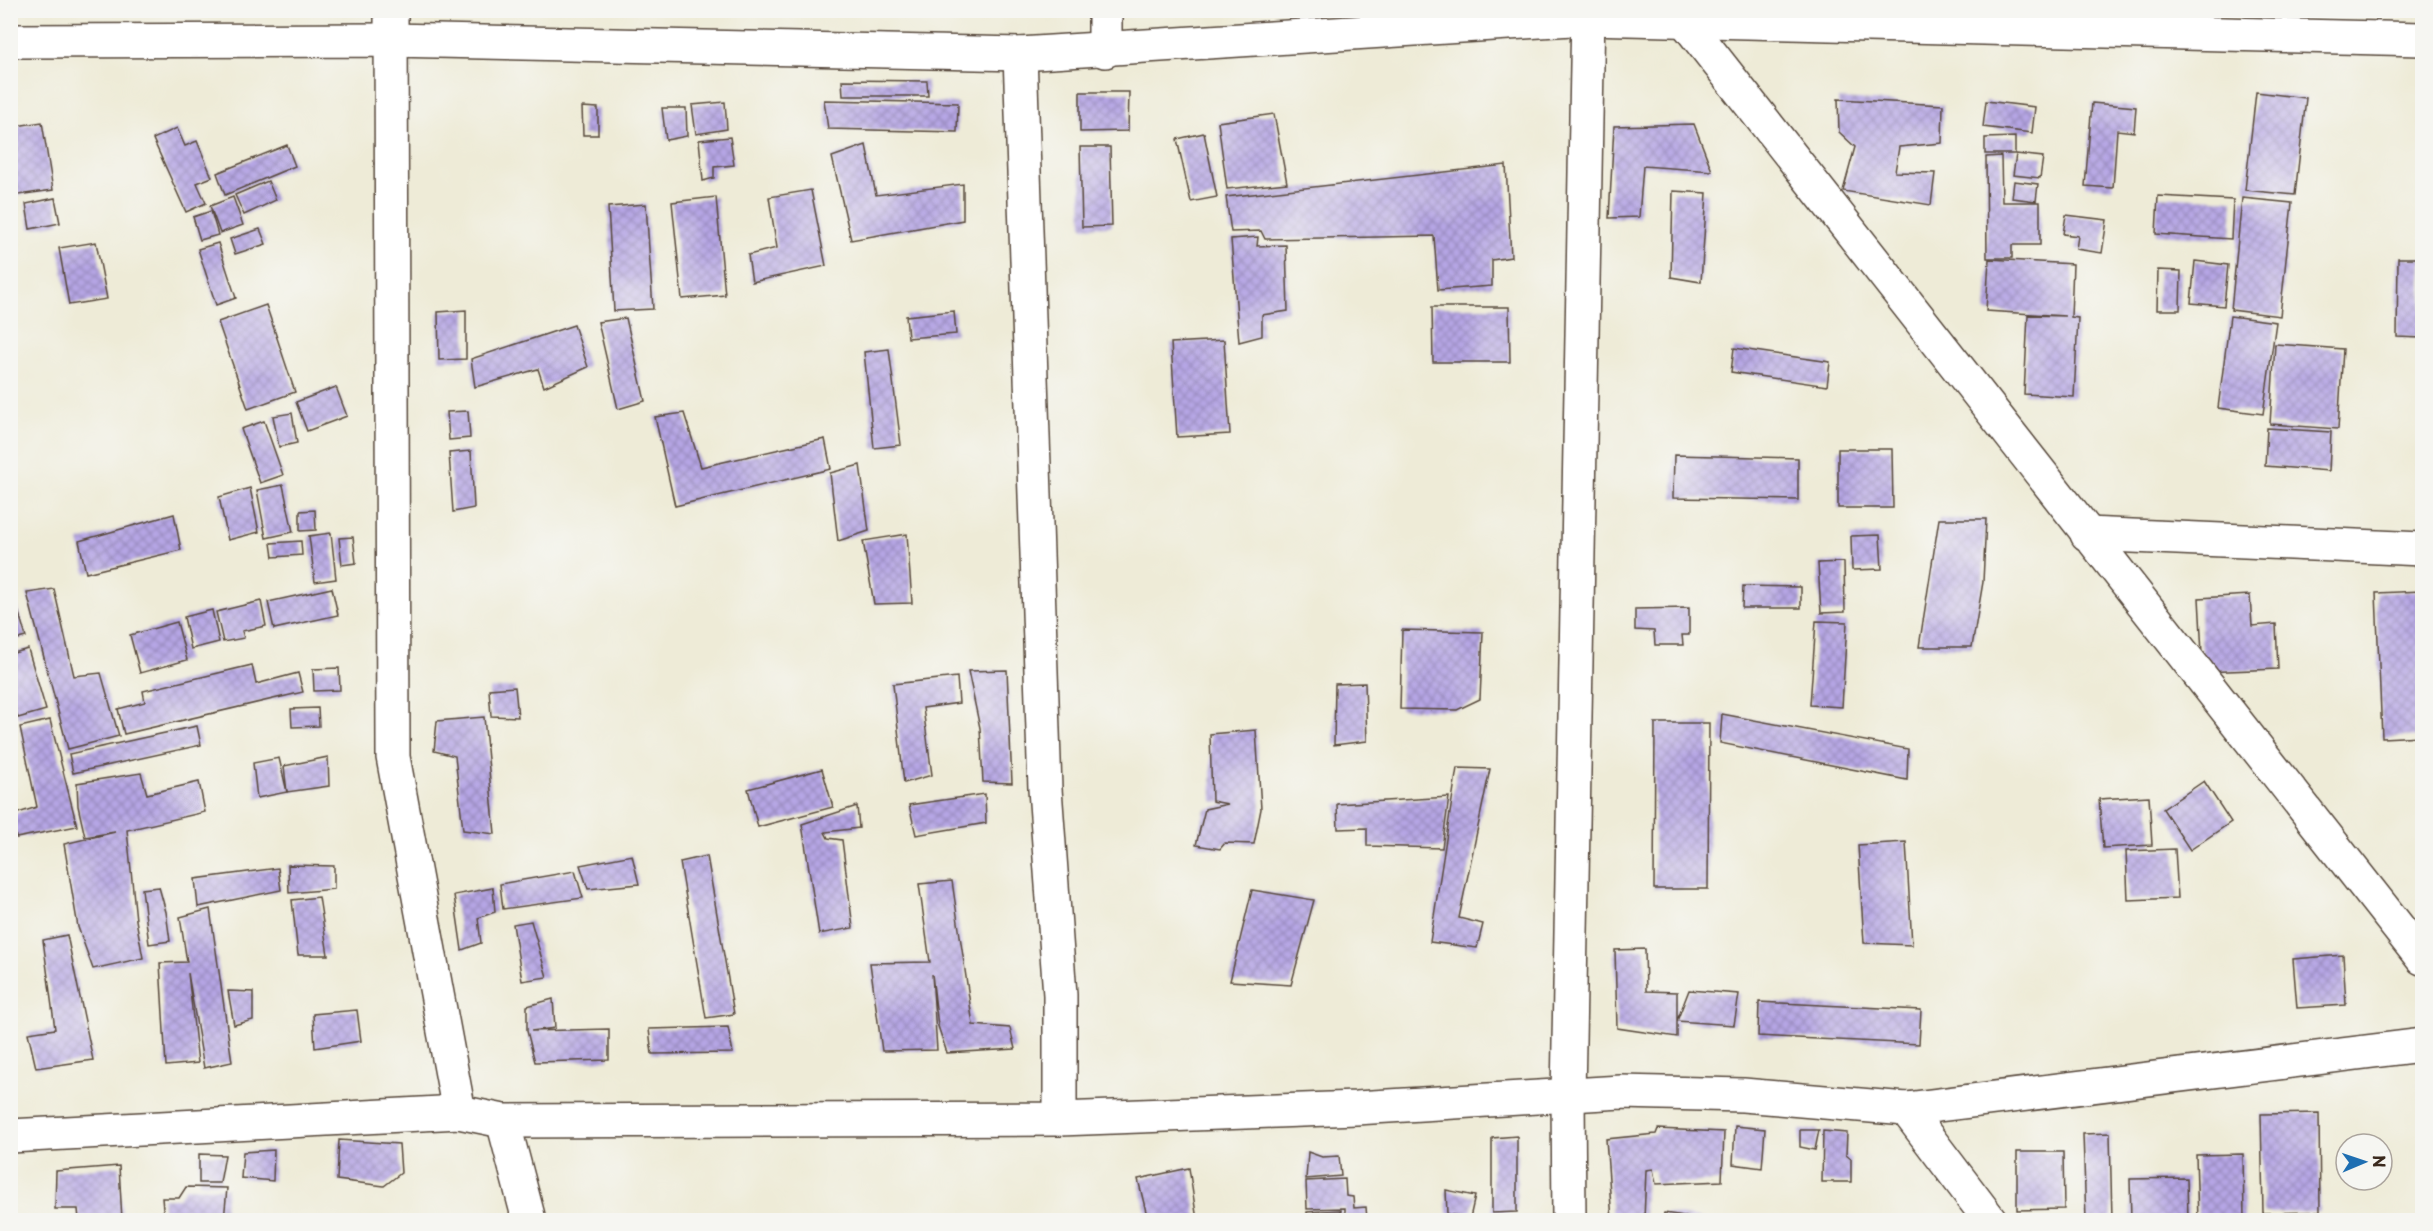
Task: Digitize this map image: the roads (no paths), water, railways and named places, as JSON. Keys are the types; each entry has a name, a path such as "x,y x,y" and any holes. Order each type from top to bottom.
{"street":[{"path":"1105,10 1106,51"},
{"path":"1569,1221 1568,1096 1588,14"},
{"path":"10,41 391,25 1020,54 1106,51 1588,14 1686,21 2422,39"},
{"path":"1686,21 2422,958"},
{"path":"391,25 393,757 459,1112"},
{"path":"1020,54 1045,789 1060,995 1060,1119"},
{"path":"2087,534 2422,549"},
{"path":"10,1136 459,1112 503,1121 1060,1119 1356,1108 1620,1092 1743,1095 1906,1109 2422,1045"},
{"path":"1906,1109 1990,1221"},
{"path":"503,1121 529,1221"}]}
